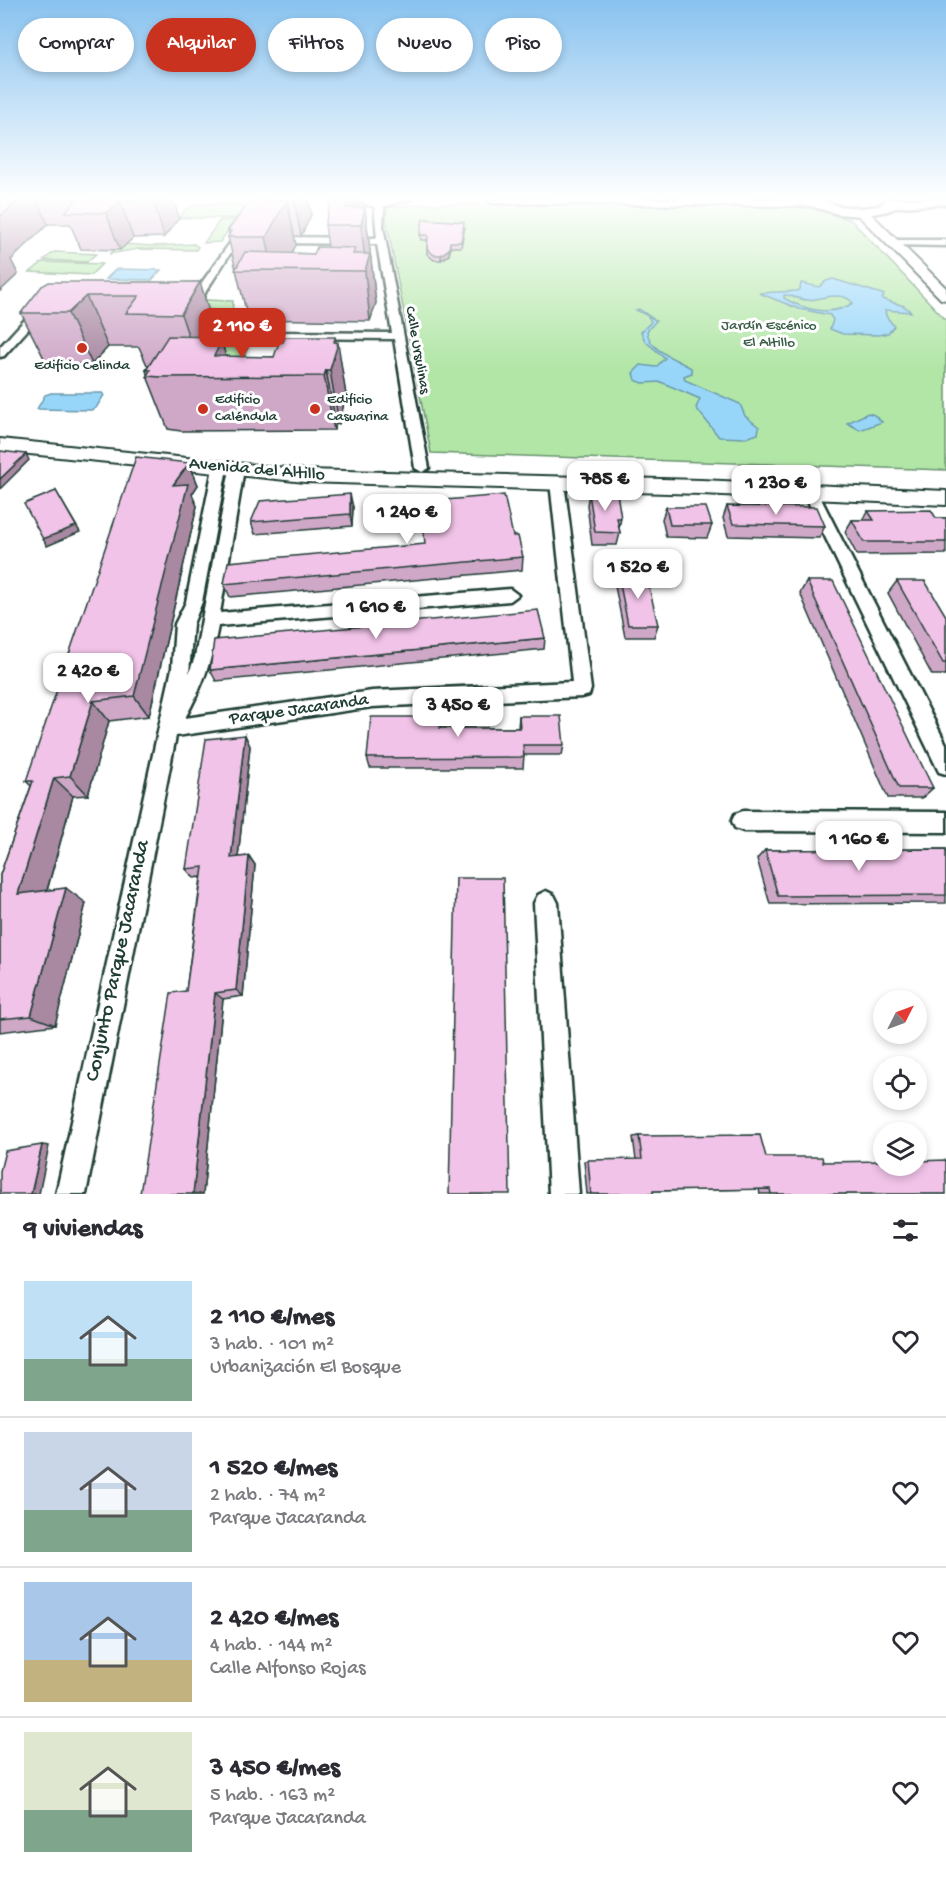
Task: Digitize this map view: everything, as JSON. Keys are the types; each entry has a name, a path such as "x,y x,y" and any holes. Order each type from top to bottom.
{"street":[{"path":"225,255 184,314 208,314 279,335 400,336"},
{"name":"Calle Ursulinas","path":"385,255 422,468"},
{"path":"905,255 946,296"},
{"path":"375,291 392,291"},
{"path":"0,354 36,314 60,314"},
{"name":"Avenida del Altillo","path":"0,433 290,462 946,484"},
{"name":"Avenida del Altillo","path":"0,445 229,468 374,479 557,482 946,498"},
{"path":"168,729 192,689 204,657 211,619 229,468"},
{"name":"Conjunto Parque Jacaranda","path":"71,1194 181,668 187,620 194,602 229,468"},
{"name":"Parque Jacaranda","path":"168,729 216,723 267,712 374,699 582,689 557,482"},
{"path":"810,491 946,765"},
{"path":"187,620 202,628 211,619 510,595"},
{"path":"743,821 946,822"},
{"path":"546,903 564,1194"}],"green space":[{"path":"51,255 95,255 87,262 44,260"},
{"name":"Jardín Escénico El Altillo","path":"393,255 884,255 946,320 946,470 431,453"},
{"path":"43,262 102,264 91,275 30,272"},
{"path":"205,300 233,301 232,317 200,307"},
{"path":"227,341 251,341 239,368 215,368"}],"water":[{"path":"116,269 161,270 152,280 106,279"},
{"path":"833,279 882,294 884,295 882,299 904,306 911,312 885,310 886,316 894,326 888,333 843,334 830,329 833,320 830,315 799,309 759,293 797,291 801,283 819,287","holes":["784,295 808,300 838,296 853,303 836,310 809,309 784,298"]},
{"path":"639,309 656,321 647,331 653,344 664,354 691,368 692,373 684,376 685,380 740,404 745,416 759,427 758,434 746,438 719,437 696,408 700,399 661,382 643,383 635,380 633,373 641,365 656,367 665,358 645,341 641,332 651,322 648,316 636,310"},
{"path":"102,393 104,395 96,408 91,410 37,409 45,395"},
{"path":"868,413 882,422 860,430 847,423"}],"building":[{"path":"243,255 370,255 365,271 235,270"},
{"path":"49,282 200,282 181,314 126,313 139,296 86,296 68,313 21,313 42,286"},
{"path":"168,336 220,337 217,342 221,342 214,356 274,357 279,342 283,342 285,337 335,337 334,342 338,343 330,370 326,370 324,376 147,376 150,370 146,370"},
{"path":"0,451 26,454 0,479"},
{"path":"136,457 189,463 173,485 188,484 134,696 93,701 70,776 54,778 18,894 66,888 31,1016 0,1019 0,875 33,781 26,781"},
{"path":"56,491 76,526 43,539 24,504"},
{"path":"589,493 617,493 621,518 617,518 620,533 595,532"},
{"path":"350,494 350,514 251,522 260,501"},
{"path":"504,495 513,536 518,536 523,557 224,584 228,562 425,544 421,502"},
{"path":"727,506 817,507 825,526 733,524"},
{"path":"666,507 706,507 712,525 670,525"},
{"path":"931,510 936,518 946,518 946,542 864,542 852,520 874,520 868,511"},
{"path":"618,574 646,574 658,625 628,625"},
{"path":"807,581 833,581 933,788 899,788"},
{"path":"897,581 925,581 946,616 946,663 943,663"},
{"path":"538,610 545,638 210,670 214,640"},
{"path":"519,716 561,716 564,745 523,745 524,757 367,758 371,717 441,717 440,728 520,728"},
{"path":"245,735 231,858 249,856 236,990 215,993 193,1194 140,1194 171,993 186,991 203,867 186,869 206,739"},
{"path":"946,849 946,895 778,896 765,850"},
{"path":"456,878 503,878 510,1194 449,1194"},
{"path":"760,1135 766,1157 822,1157 823,1162 873,1161 873,1176 927,1176 927,1161 946,1160 946,1194 771,1194 770,1189 591,1194 588,1160 642,1159 639,1136"},
{"path":"42,1145 31,1194 0,1194 0,1171 5,1151"}],"place":[{"name":"Edificio Celinda","path":"82,348"},
{"name":"Edificio Caléndula","path":"203,409"},
{"name":"Edificio Casuarina","path":"315,409"}]}
